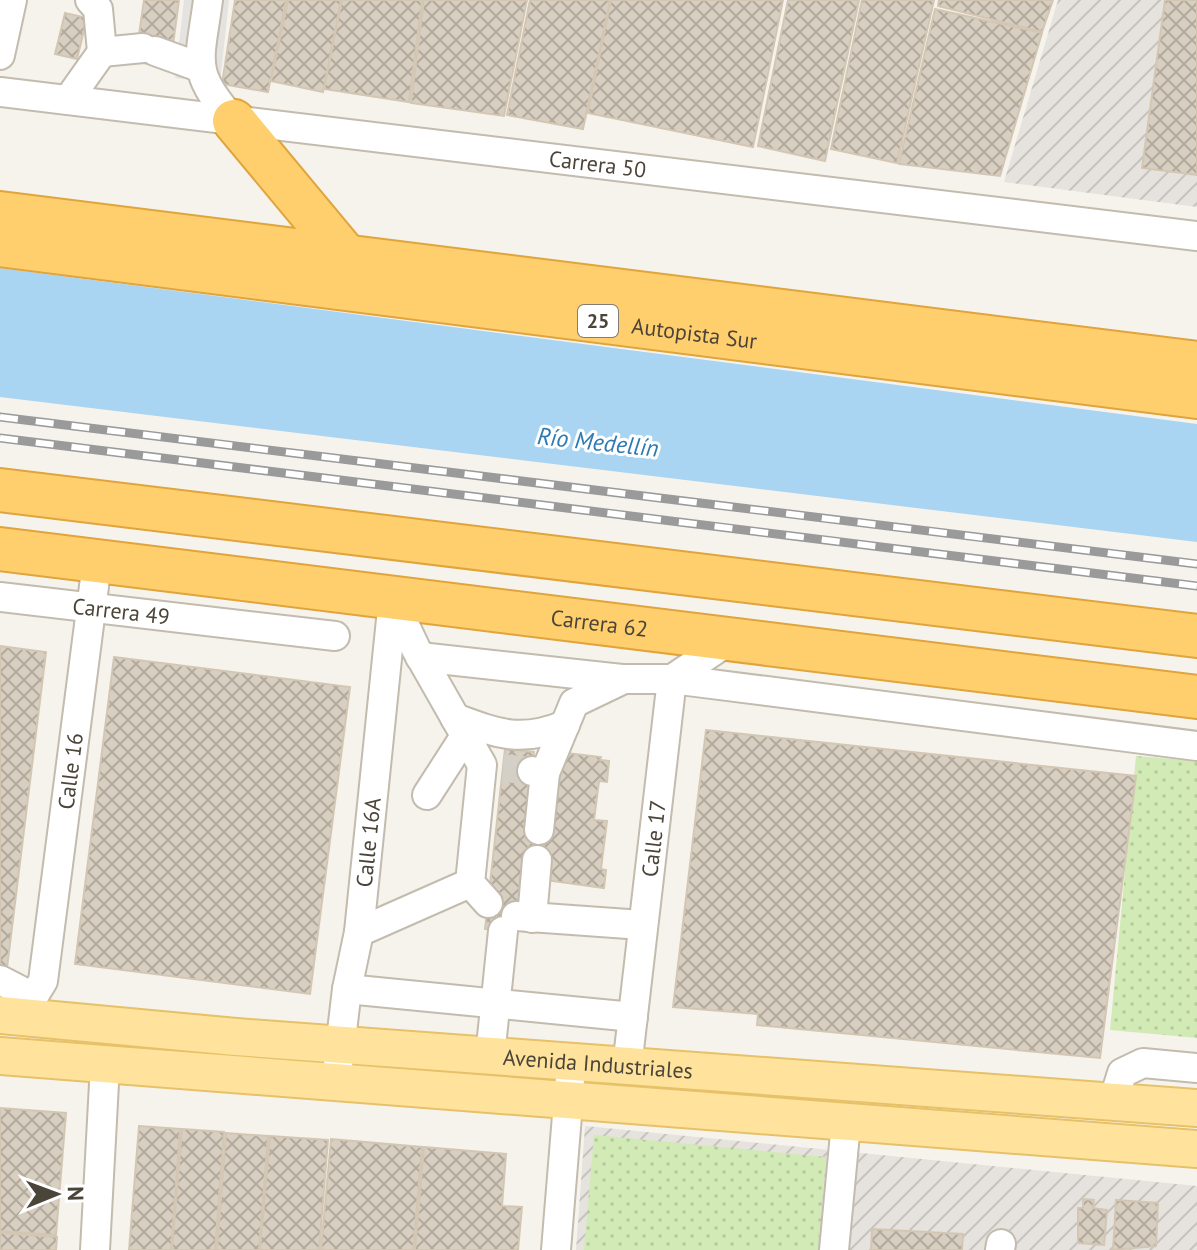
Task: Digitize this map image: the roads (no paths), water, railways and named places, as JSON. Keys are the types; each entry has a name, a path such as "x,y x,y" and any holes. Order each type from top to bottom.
{"highway":[{"path":"234,121 347,257"},
{"name":"Autopista Sur","path":"0,213 1197,363"},
{"name":"Autopista Sur","path":"0,245 1197,397"},
{"path":"0,490 1197,636"},
{"name":"Carrera 62","path":"0,549 1197,697"},
{"path":"1143,691 1197,729"}],"main road":[{"name":"Avenida Industriales","path":"24,1002 68,1021 340,1045 1197,1108"},
{"name":"Avenida Industriales","path":"0,1056 1197,1149"}],"street":[{"path":"0,55 12,0"},
{"path":"68,100 102,52 98,9 90,0"},
{"path":"208,0 199,67 207,91 234,121"},
{"path":"102,52 149,50 199,67"},
{"name":"Carrera 50","path":"0,92 1197,236"},
{"name":"Calle 16","path":"24,1002 92,608 97,563"},
{"name":"Carrera 49","path":"0,597 335,636"},
{"path":"359,932 479,893 493,766 460,727 420,657 393,600"},
{"name":"Calle 16A","path":"336,1082 347,989 359,932 393,600"},
{"path":"672,679 730,640"},
{"path":"420,657 624,679 672,679 1197,746"},
{"path":"539,830 538,772 574,703 624,679"},
{"name":"Calle 17","path":"627,1067 672,679"},
{"path":"460,727 503,735 543,734 565,725"},
{"path":"427,795 460,727"},
{"path":"490,1056 497,1003 517,922 537,860"},
{"path":"517,922 642,925"},
{"path":"0,980 24,1002"},
{"path":"347,989 633,1017"},
{"path":"556,1250 572,1062"},
{"path":"1113,1102 1122,1073 1143,1063 1197,1068"},
{"path":"95,1250 105,1065"},
{"path":"834,1250 846,1123"}],"water":[{"name":"Río Medellín","path":"0,268 1197,424 1197,542 0,397"}],"tunnel":[{"path":"503,768 532,771"}],"railway":[{"path":"0,417 1197,564"},
{"path":"0,438 1197,586"}]}
